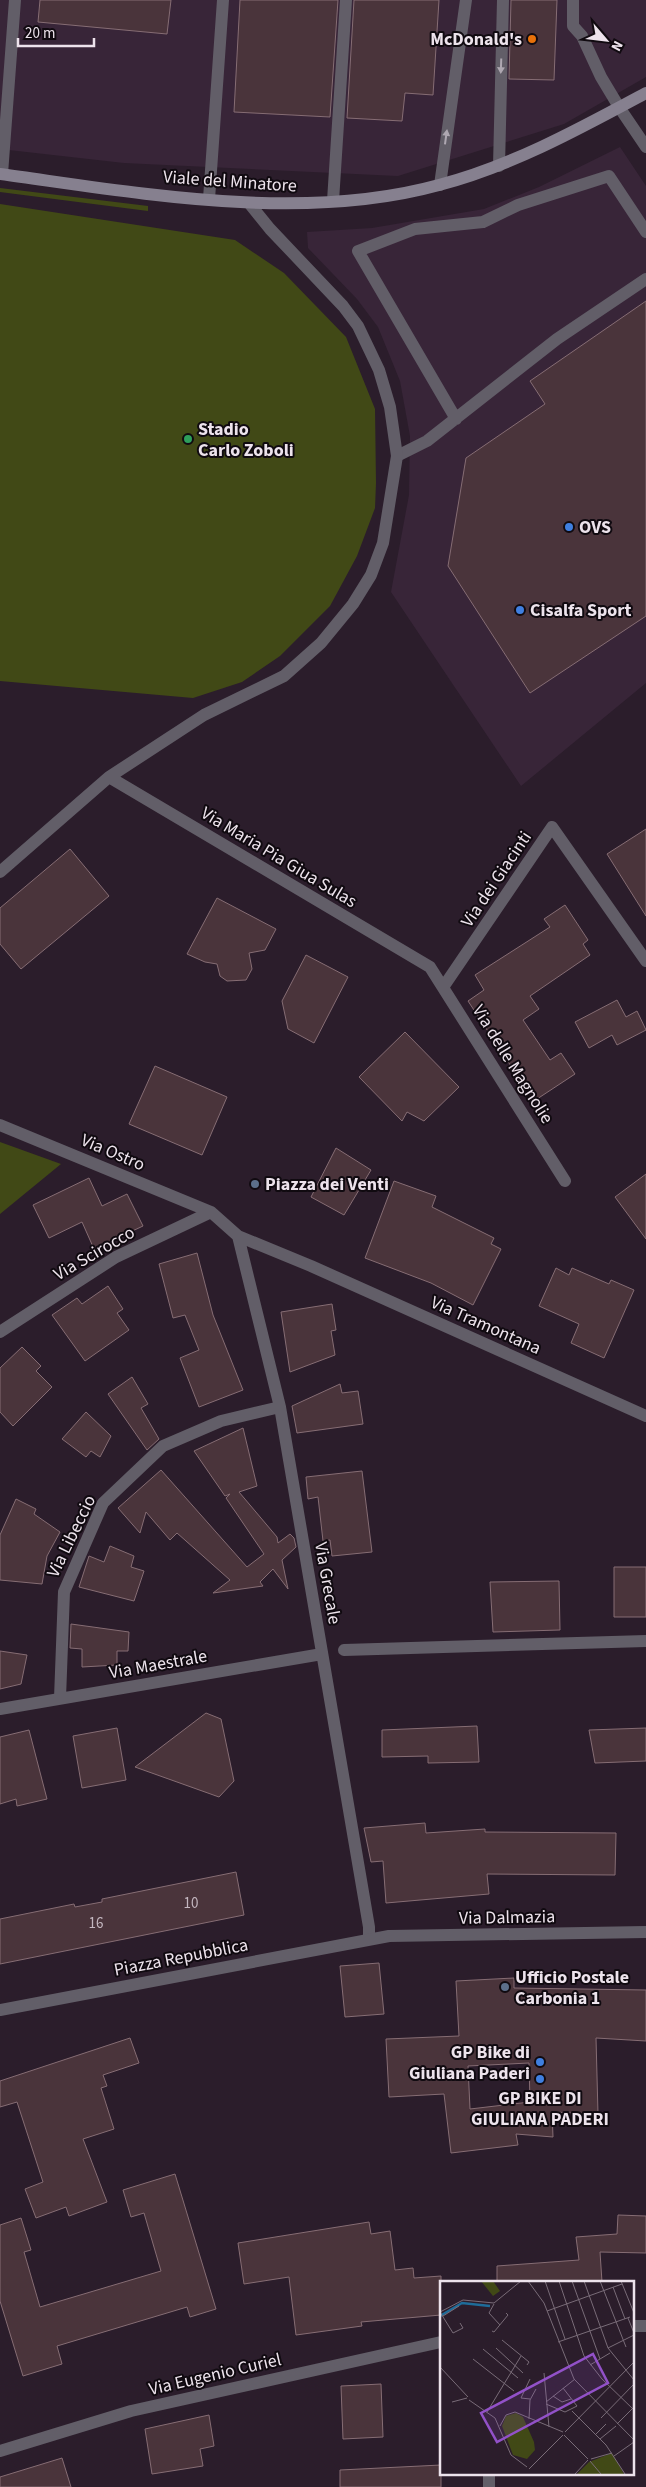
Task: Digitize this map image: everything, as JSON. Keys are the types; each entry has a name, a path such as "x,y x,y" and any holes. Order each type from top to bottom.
{"main road":[{"name":"Viale del Minatore","path":"1,174 250,203 311,204 389,196 440,185 499,166 646,93"}],"street":[{"path":"1,174 15,0"},
{"path":"209,199 223,0"},
{"path":"334,201 346,0"},
{"path":"440,185 466,0"},
{"path":"499,166 503,0"},
{"path":"573,0 573,26 582,36 601,78 619,108 646,147"},
{"path":"456,419 358,251 415,229 483,222 518,205 609,176 646,232"},
{"path":"0,872 109,777 204,715 284,676 321,643 354,604 371,575 383,543 397,456 390,407 379,370 358,326 311,271 270,229 250,203"},
{"path":"397,456 427,441 557,339 646,279"},
{"name":"Via Maria Pia Giua Sulas","path":"109,777 430,967"},
{"name":"Via dei Giacinti","path":"444,986 552,827 646,962"},
{"name":"Via delle Magnolie","path":"430,967 444,986 565,1182"},
{"name":"Via Ostro","path":"0,1125 211,1212"},
{"path":"211,1212 238,1236"},
{"name":"Via Scirocco","path":"0,1332 116,1257 211,1212"},
{"name":"Via Tramontana","path":"238,1236 311,1266 646,1416"},
{"name":"Via Grecale","path":"238,1236 280,1407 369,1927 369,1938"},
{"name":"Via Libeccio","path":"60,1698 64,1592 103,1503 163,1446 220,1421 280,1407"},
{"path":"344,1650 646,1641"},
{"name":"Via Maestrale","path":"0,1709 322,1654"},
{"name":"Via Dalmazia","path":"369,1938 646,1932"},
{"name":"Piazza Repubblica","path":"0,2010 369,1938"},
{"name":"Via Eugenio Curiel","path":"0,2451 131,2411 440,2342"},
{"path":"489,2474 489,2487"}],"shaded area":[{"path":"0,0 646,0 646,77 564,124 398,176 124,163 0,149"},
{"path":"620,147 646,186 646,683 521,786 391,592 409,495 410,436 400,381 378,327 357,299 308,248 307,232 372,228 484,209 539,187"}],"green space":[{"path":"0,188 148,206 148,211 0,192"},
{"name":"Stadio Carlo Zoboli","path":"0,204 235,240 284,273 346,337 375,409 375,508 357,556 330,606 280,656 242,682 193,698 0,681"},
{"path":"0,1142 61,1164 0,1214"}],"building":[{"path":"40,0 171,0 167,34 38,22"},
{"path":"240,0 338,0 330,117 234,112"},
{"path":"354,0 439,0 433,95 405,93 402,121 347,118"},
{"name":"McDonald's","path":"511,0 557,0 554,80 509,79"},
{"path":"646,301 646,616 530,693 448,566 466,458 545,404 530,381"},
{"path":"646,829 646,916 607,854"},
{"path":"70,849 109,896 21,969 0,944 0,908"},
{"path":"217,898 276,929 265,950 249,953 252,969 246,980 227,981 220,976 217,964 205,962 187,954"},
{"path":"565,905 588,940 583,944 590,955 530,996 539,1009 523,1020 550,1060 561,1053 575,1074 534,1101 468,1001 484,990 475,975 550,927 544,919"},
{"path":"306,955 348,977 314,1043 288,1029 282,1001"},
{"path":"617,1000 626,1017 637,1011 646,1030 617,1045 612,1035 589,1048 575,1022"},
{"path":"405,1032 459,1087 424,1121 407,1112 402,1121 359,1077"},
{"path":"155,1066 227,1097 202,1155 129,1124"},
{"path":"336,1148 371,1170 344,1215 311,1197"},
{"path":"646,1174 646,1239 615,1197"},
{"path":"89,1178 102,1206 127,1194 143,1226 94,1249 82,1222 49,1238 33,1205"},
{"path":"394,1181 436,1196 432,1207 494,1238 491,1244 501,1249 473,1305 431,1283 365,1258"},
{"path":"197,1253 213,1315 243,1390 199,1407 180,1358 199,1350 185,1315 173,1318 159,1264"},
{"path":"556,1268 569,1275 572,1268 609,1284 611,1280 634,1290 604,1358 571,1343 579,1324 539,1306"},
{"path":"108,1286 123,1309 117,1313 129,1330 85,1361 52,1315 77,1298 82,1304"},
{"path":"332,1304 336,1330 331,1331 335,1355 290,1372 281,1312"},
{"path":"22,1347 41,1366 36,1371 52,1387 13,1426 0,1412 0,1368"},
{"path":"132,1377 148,1404 141,1408 159,1439 147,1450 108,1394"},
{"path":"340,1384 342,1393 358,1391 363,1424 297,1433 292,1406"},
{"path":"86,1412 111,1436 100,1457 91,1451 86,1457 62,1439"},
{"path":"243,1428 257,1486 239,1492 277,1537 278,1543 290,1534 294,1538 296,1547 282,1560 288,1589 273,1569 260,1582 263,1586 213,1593 230,1580 177,1533 170,1540 146,1512 140,1533 118,1508 161,1470 247,1567 264,1554 226,1498 230,1494 225,1496 194,1451"},
{"path":"362,1471 372,1552 332,1556 330,1540 323,1541 318,1497 308,1499 306,1477"},
{"path":"16,1499 36,1509 34,1514 60,1532 47,1556 42,1584 0,1580 0,1535"},
{"path":"110,1546 134,1556 131,1567 144,1571 134,1601 79,1587 89,1556 104,1562"},
{"path":"614,1567 646,1567 646,1617 614,1617"},
{"path":"559,1581 560,1630 493,1632 490,1582"},
{"path":"71,1624 129,1632 128,1651 117,1651 117,1665 82,1667 82,1649 70,1648"},
{"path":"0,1651 27,1655 21,1684 0,1689"},
{"path":"206,1713 221,1719 234,1781 219,1797 135,1767"},
{"path":"477,1726 479,1762 428,1763 428,1756 382,1757 382,1730"},
{"path":"117,1728 126,1780 82,1788 73,1736"},
{"path":"646,1728 646,1761 595,1763 589,1730"},
{"path":"29,1730 47,1799 17,1806 16,1799 0,1804 0,1737"},
{"path":"425,1823 426,1833 485,1829 485,1832 616,1833 615,1875 487,1874 489,1894 386,1903 383,1861 371,1862 364,1828"},
{"path":"236,1872 244,1915 0,1964 0,1919 74,1904 75,1907 102,1902 102,1899"},
{"path":"379,1963 384,2014 345,2017 340,1966"},
{"path":"514,1978 514,1988 646,1990 646,2041 596,2038 598,2114 552,2112 553,2137 516,2134 518,2145 451,2153 444,2094 389,2097 386,2039 459,2036 456,1981","holes":["529,2063 530,2102 470,2109 468,2066"]},
{"path":"130,2038 139,2063 103,2075 107,2086 101,2088 114,2129 83,2139 107,2202 69,2216 66,2207 36,2218 25,2189 43,2182 17,2102 0,2107 0,2081"},
{"path":"175,2174 216,2309 190,2317 187,2307 57,2346 62,2364 23,2376 0,2301 0,2225 21,2218 31,2250 24,2252 40,2307 161,2271 144,2213 131,2217 123,2190"},
{"path":"618,2215 646,2216 646,2253 600,2252 602,2281 497,2281 497,2266 579,2260 576,2237 617,2234"},
{"path":"369,2222 371,2234 390,2231 395,2270 413,2268 414,2278 441,2276 440,2315 361,2322 362,2326 296,2335 289,2277 244,2284 238,2243"},
{"path":"381,2384 383,2437 343,2439 341,2386"},
{"path":"209,2415 214,2446 200,2449 203,2466 152,2474 145,2429"},
{"path":"62,2458 71,2487 0,2487 0,2477"},
{"path":"440,2465 441,2487 340,2487 340,2470"}],"place":[{"name":"McDonald's","path":"532,39"},
{"name":"Stadio Carlo Zoboli","path":"188,439"},
{"name":"OVS","path":"569,527"},
{"name":"Cisalfa Sport","path":"520,610"},
{"name":"Piazza dei Venti","path":"255,1184"},
{"name":"Ufficio Postale Carbonia 1","path":"505,1987"},
{"name":"GP Bike di Giuliana Paderi","path":"540,2062"},
{"name":"GP BIKE DI GIULIANA PADERI","path":"540,2079"}]}
